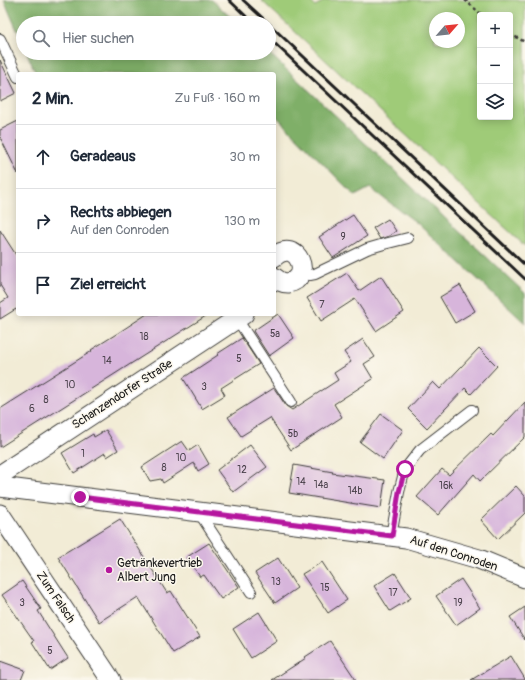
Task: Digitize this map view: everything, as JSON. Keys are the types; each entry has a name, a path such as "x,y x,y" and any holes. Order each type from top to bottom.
{"street":[{"path":"276,255 285,251 292,252 300,260 302,266 301,273 293,282 276,285"},
{"name":"Schanzendorfer Straße","path":"0,475 240,317"},
{"name":"Auf den Conroden","path":"0,487 406,538 479,559 525,578"},
{"name":"Zum Falsch","path":"0,514 111,680"}],"lane":[{"path":"0,39 16,73"},
{"path":"301,273 310,275 316,274 367,249 408,238"},
{"path":"240,317 291,402"},
{"path":"392,536 399,492 405,469 420,450 472,410"},
{"path":"198,511 251,592"}],"path":[{"path":"465,0 479,12"},
{"path":"513,36 525,42"}],"green space":[{"path":"4,0 212,0 229,16 16,16 16,28"},
{"path":"261,0 309,0 315,6 326,0 525,0 525,246"},
{"path":"30,60 276,60 525,293 525,323 417,223 370,188 355,196 276,116 276,72 35,72"}],"building":[{"path":"0,60 16,93 0,101"},
{"path":"16,122 16,170 0,137 0,130"},
{"path":"353,215 367,236 333,258 319,237"},
{"path":"388,219 396,231 389,236 380,239 373,228"},
{"path":"0,230 16,255 16,309 0,319 0,303 8,298 0,285"},
{"path":"347,273 359,291 381,276 404,312 376,331 355,299 321,321 307,298"},
{"path":"460,285 475,311 455,323 440,297"},
{"path":"278,314 294,338 269,356 253,331"},
{"path":"144,316 206,316 0,447 0,409"},
{"path":"242,338 259,364 221,388 225,395 202,409 183,378"},
{"path":"363,339 375,357 364,364 373,379 334,404 342,417 291,450 270,418 241,436 228,417 274,388 286,406 292,410 338,380 334,373 351,362 344,352"},
{"path":"479,348 497,366 471,394 465,388 427,428 408,409 433,382 440,389"},
{"path":"525,402 525,437 480,481 474,474 438,515 417,497 442,469 449,475 491,434 493,436"},
{"path":"381,414 403,430 383,459 360,442"},
{"path":"106,430 118,450 107,457 105,453 74,473 62,453 93,434 94,437"},
{"path":"182,441 189,451 198,445 209,464 198,471 194,463 163,483 161,479 150,481 142,467"},
{"path":"250,445 267,467 233,492 217,470"},
{"path":"294,465 333,472 332,473 385,480 381,508 289,493"},
{"path":"516,486 525,496 525,513 498,539 481,520"},
{"name":"Getränkevertrieb Albert Jung","path":"120,519 167,593 171,591 200,637 173,653 138,597 99,622 58,557"},
{"path":"209,543 239,587 221,599 204,575 200,577 187,557"},
{"path":"278,558 297,588 275,603 255,573"},
{"path":"322,562 347,600 328,613 302,574"},
{"path":"395,573 411,598 390,611 374,586"},
{"path":"461,579 480,608 456,625 436,596"},
{"path":"22,581 41,609 38,611 68,658 50,670 32,642 34,641 2,595"},
{"path":"525,607 525,640 510,617"},
{"path":"259,612 277,641 251,658 233,629"},
{"path":"330,641 356,680 272,680 306,658 305,657"},
{"path":"511,656 525,680 471,680"},
{"path":"0,661 25,670 21,680 0,680"}],"railway":[{"path":"229,0 246,16"},
{"path":"243,0 260,16"},
{"path":"276,31 525,265"},
{"path":"276,45 525,279"}],"place":[{"name":"Getränkevertrieb Albert Jung","path":"109,570"}],"route":[{"path":"80,497 392,536 399,492 405,469"}]}
